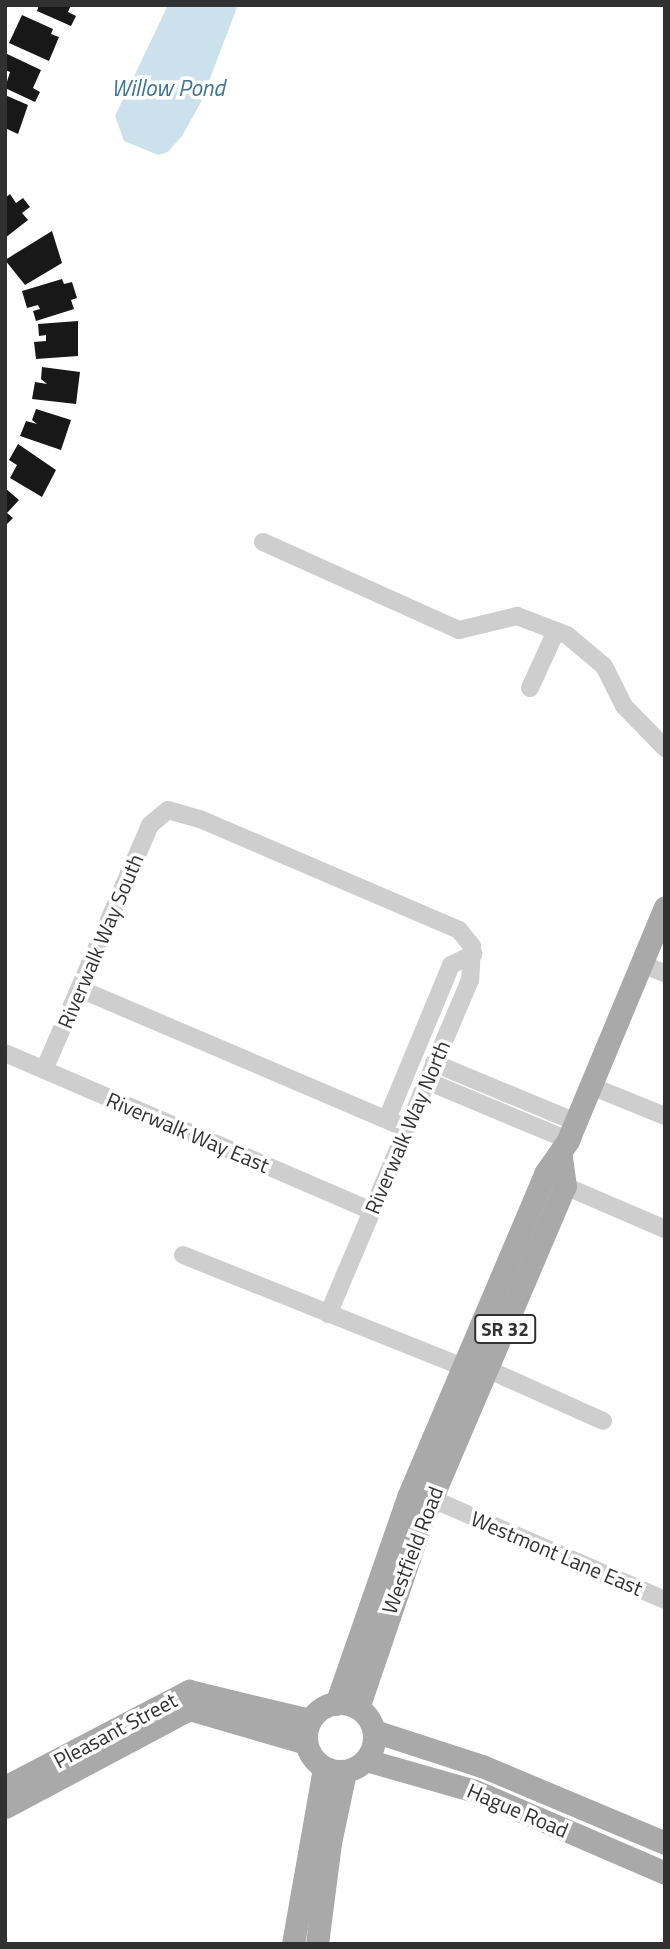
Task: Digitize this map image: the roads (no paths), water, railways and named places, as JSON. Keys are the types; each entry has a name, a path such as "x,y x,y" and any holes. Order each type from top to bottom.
{"main road":[{"name":"Westfield Road","path":"347,1706 388,1611 421,1494 463,1367 546,1172 568,1140 665,907"},
{"path":"565,1186 568,1140"},
{"name":"Westfield Road","path":"421,1494 487,1369 565,1186"},
{"name":"Pleasant Street","path":"5,1787 189,1691 308,1731"},
{"path":"347,1706 374,1731 366,1760 335,1770 310,1755 308,1731 319,1710 347,1706"},
{"name":"Pleasant Street","path":"5,1807 189,1709 308,1731"},
{"name":"Hague Road","path":"374,1731 482,1766 665,1843"},
{"name":"Hague Road","path":"366,1760 475,1791 665,1872"},
{"path":"293,1944 335,1770"},
{"path":"317,1944 330,1843 335,1770"}],"street":[{"path":"263,542 459,630 517,616 556,631 604,666 624,706 665,748"},
{"path":"530,688 556,631"},
{"name":"Riverwalk Way South","path":"44,1070 142,843 159,814 178,810 449,924 470,946"},
{"path":"387,1119 451,965 470,946"},
{"name":"Riverwalk Way North","path":"328,1314 470,980 470,946"},
{"path":"641,964 665,973"},
{"path":"80,989 407,1128"},
{"path":"427,1021 448,1030"},
{"name":"Riverwalk Way East","path":"5,1053 372,1210"},
{"path":"434,1063 568,1140"},
{"path":"427,1081 568,1140"},
{"path":"591,1086 665,1116"},
{"path":"565,1186 665,1229"},
{"path":"183,1255 463,1367"},
{"path":"487,1369 603,1421"},
{"name":"Westmont Lane East","path":"421,1494 665,1600"}],"water":[{"name":"Willow Pond","path":"168,5 238,5 201,102 182,136 168,152 158,155 124,141 115,116"}]}
